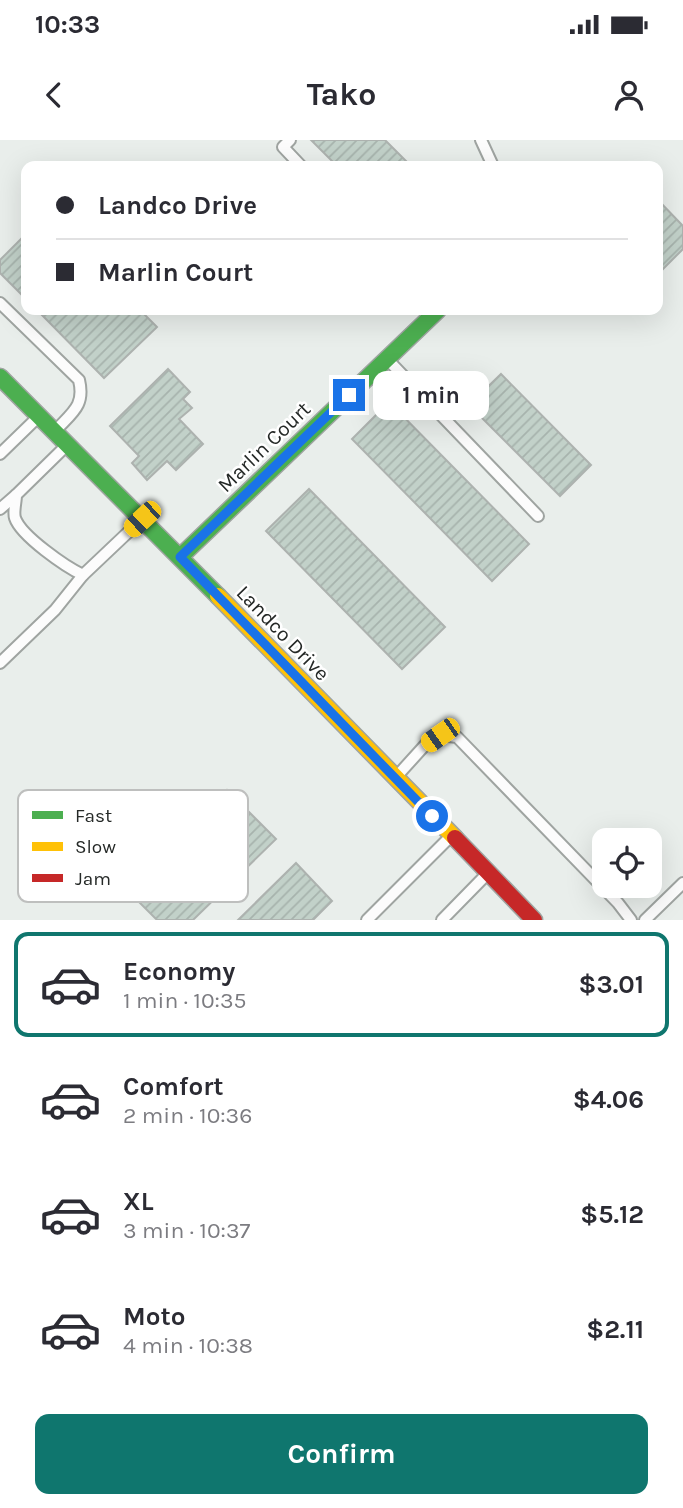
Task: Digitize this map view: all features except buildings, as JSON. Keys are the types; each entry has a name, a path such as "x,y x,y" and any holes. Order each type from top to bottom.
{"street":[{"name":"Marlin Court","path":"180,557 433,315"},
{"name":"Landco Drive","path":"0,377 180,557 534,920"}],"lane":[{"path":"290,140 283,147 296,161"},
{"path":"481,140 491,161"},
{"path":"0,303 79,380 82,395 78,407 55,432"},
{"path":"387,359 538,516"},
{"path":"0,454 39,416"},
{"path":"0,509 67,445"},
{"path":"16,495 15,518 28,536 67,568 83,575"},
{"path":"0,663 55,610 83,575 142,519"},
{"path":"395,778 426,744 440,735 457,737 618,903 631,920"},
{"path":"367,920 451,835"},
{"path":"442,920 488,873"},
{"path":"645,920 683,883"}],"traffic: fast":[{"path":"180,557 433,315"},
{"path":"0,377 218,596"}],"traffic: slow":[{"path":"218,596 455,838"}],"traffic: jam":[{"path":"455,838 534,920"}],"route":[{"path":"349,395 180,557 432,816"}]}
